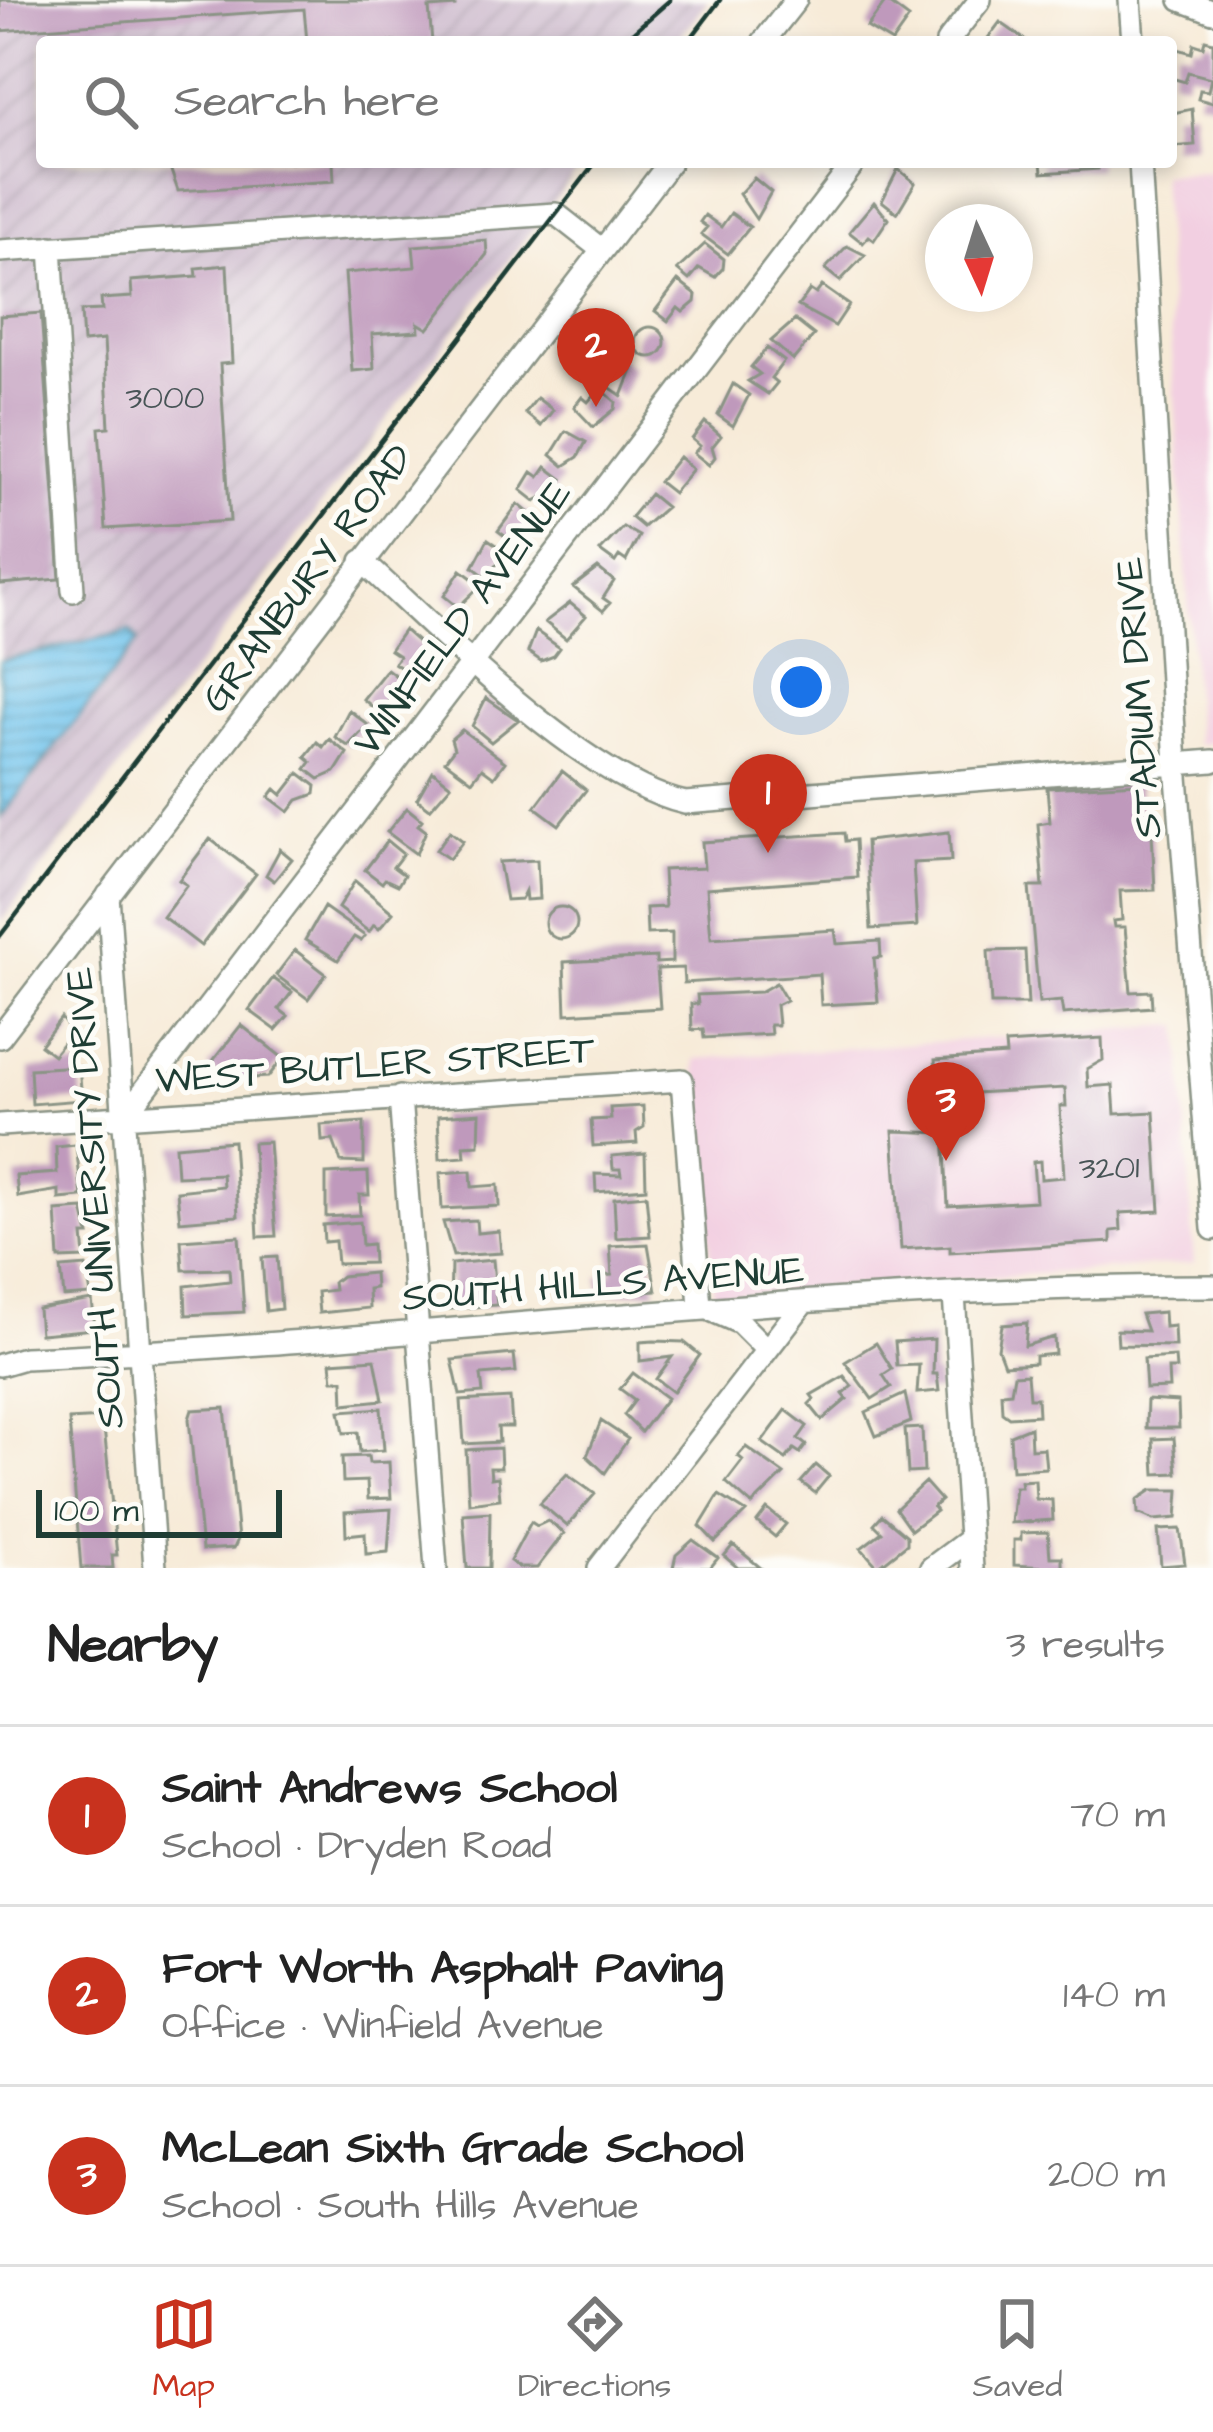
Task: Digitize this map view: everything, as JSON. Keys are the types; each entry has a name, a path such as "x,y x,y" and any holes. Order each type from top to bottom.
{"street":[{"path":"768,36 796,0"},
{"path":"952,36 980,0"},
{"path":"1130,0 1132,36"},
{"path":"1181,0 1213,12"},
{"name":"GRANBURY ROAD","path":"0,1037 665,168"},
{"name":"WINFIELD AVENUE","path":"124,1117 850,168"},
{"name":"STADIUM DRIVE","path":"1140,168 1176,764 1213,1229"},
{"path":"0,250 556,214 602,250"},
{"path":"50,247 73,591"},
{"path":"362,561 472,662 621,779 685,803 1213,761"},
{"name":"SOUTH UNIVERSITY DRIVE","path":"109,895 155,1568"},
{"name":"WEST BUTLER STREET","path":"0,1125 682,1080 700,1306"},
{"path":"400,1097 436,1568"},
{"name":"SOUTH HILLS AVENUE","path":"0,1365 24,1358 418,1332 700,1306 1213,1286"},
{"path":"954,1295 973,1568"},
{"path":"599,1568 804,1302"},
{"path":"700,1306 740,1323 767,1350"},
{"path":"931,1568 970,1539"}],"shaded area":[{"path":"0,0 708,0 681,36 36,36 36,168 579,168 0,923"},
{"path":"1213,171 1213,743 1197,744 1161,174"},
{"path":"1180,1025 1194,1263 714,1296 695,1059"}],"water":[{"path":"130,631 138,641 0,818 0,661"}],"building":[{"path":"0,0 455,0 455,6 429,8 431,36 306,36 304,9 0,31"},
{"path":"886,1 909,18 896,36 882,36 867,27"},
{"path":"1000,22 1020,36 990,36"},
{"path":"1205,40 1213,42 1213,103 1198,99 1200,90 1208,91 1211,78 1188,72 1185,82 1177,80 1178,49 1192,53 1194,44 1203,47"},
{"path":"1192,109 1195,145 1177,147 1177,112"},
{"path":"170,168 333,168 334,181 178,191"},
{"path":"1042,168 1098,168 1098,169 1042,173"},
{"path":"898,169 915,183 897,213 882,201"},
{"path":"754,178 771,192 756,219 739,194"},
{"path":"874,202 888,219 874,240 869,236 863,243 849,232"},
{"path":"731,213 750,227 728,254 701,234 707,227 700,222 705,215 721,227"},
{"path":"486,240 487,254 428,329 418,323 419,331 372,334 374,369 352,371 345,273 415,267 413,246"},
{"path":"705,244 724,259 723,268 715,277 699,268 689,280 677,270"},
{"path":"847,246 865,255 840,281 825,269"},
{"path":"227,265 232,363 220,364 230,521 106,529 99,428 109,427 104,340 83,342 81,311 102,310 101,299 132,297 131,281 197,276 196,268"},
{"path":"678,281 696,295 695,302 683,312 678,308 668,321 655,311"},
{"path":"822,286 849,305 835,326 798,306 810,290 816,294"},
{"path":"41,313 60,579 0,584 0,316"},
{"path":"795,320 814,335 793,360 771,341"},
{"path":"650,327 661,331 665,342 661,353 650,357 639,353 635,342 639,331"},
{"path":"767,348 784,361 771,378 777,383 768,394 748,381 760,374 751,367"},
{"path":"617,356 633,368 622,396 609,387 615,379 605,372"},
{"path":"733,384 749,395 733,426 718,415"},
{"path":"600,388 616,402 615,409 593,427 574,407 582,397 588,402"},
{"path":"537,398 553,410 541,426 525,413"},
{"path":"705,422 721,436 712,447 715,457 709,465 694,453 700,446 692,439"},
{"path":"566,431 586,442 578,457 564,466 551,455"},
{"path":"679,457 693,469 673,493 659,482"},
{"path":"546,467 562,479 553,492 535,501 521,490 532,472 539,477"},
{"path":"650,494 666,507 643,527 631,517"},
{"path":"518,504 534,517 513,542 498,531"},
{"path":"623,527 639,536 626,561 619,556 615,562 600,551"},
{"path":"488,539 507,552 486,577 473,567"},
{"path":"598,568 614,581 603,598 610,603 603,611 573,587"},
{"path":"461,570 481,585 458,607 444,596"},
{"path":"570,603 586,616 566,639 545,622"},
{"path":"404,630 429,652 423,665 409,673 394,663 399,656 390,650"},
{"path":"536,631 560,648 554,656 541,661 528,652"},
{"path":"387,669 405,683 403,691 376,710 363,699"},
{"path":"486,698 518,720 491,742 472,726"},
{"path":"349,710 368,725 348,746 335,737"},
{"path":"462,730 505,762 494,777 482,768 472,781 445,761 454,749 451,739"},
{"path":"329,739 347,753 335,772 319,779 306,769 311,762 305,757 317,742 323,747"},
{"path":"433,771 451,785 430,809 417,799"},
{"path":"562,771 586,790 559,825 535,807"},
{"path":"299,773 316,786 315,794 298,800 289,812 269,797 275,789 282,795"},
{"path":"1139,783 1140,814 1151,814 1155,890 1120,891 1122,920 1113,921 1114,927 1125,927 1131,992 1151,991 1152,1007 1063,1014 1061,1001 1039,1003 1029,887 1043,887 1038,824 1050,822 1047,788"},
{"path":"407,808 422,820 418,825 426,831 416,854 387,832"},
{"path":"450,831 463,841 449,859 436,850"},
{"path":"949,832 951,861 913,863 917,926 871,929 866,841"},
{"path":"844,833 845,841 855,840 857,877 707,888 711,938 835,930 837,944 880,941 881,957 874,958 878,1002 821,1005 819,974 684,983 683,968 657,969 660,1008 566,1014 564,962 656,957 656,963 672,962 672,933 647,934 646,908 665,907 663,870 704,868 702,842"},
{"path":"210,839 256,874 201,946 163,917 187,885 179,880"},
{"path":"387,841 403,854 393,867 404,875 398,885 385,879 382,883 365,870"},
{"path":"280,849 292,859 274,881 266,875"},
{"path":"537,860 539,899 526,900 525,891 521,899 506,900 499,862"},
{"path":"355,881 393,913 379,929 374,925 369,932 338,908"},
{"path":"324,907 365,936 361,941 354,937 338,960 305,940"},
{"path":"561,907 572,912 577,923 572,934 561,939 550,934 545,923 550,912"},
{"path":"295,950 326,974 308,999 276,975"},
{"path":"1025,950 1028,1004 991,1004 988,951"},
{"path":"273,978 292,992 279,1009 288,1016 276,1030 249,1010"},
{"path":"776,983 786,1000 776,1005 778,1025 770,1025 771,1034 704,1038 703,1029 692,1030 691,1004 698,1004 697,995 760,992"},
{"path":"61,1018 72,1032 53,1055 40,1045"},
{"path":"241,1025 283,1058 268,1077 224,1080 208,1067"},
{"path":"1102,1038 1103,1060 1087,1069 1088,1087 1113,1085 1115,1114 1154,1112 1160,1211 1120,1213 1121,1230 1111,1231 1111,1242 950,1252 950,1246 901,1249 893,1131 944,1133 948,1206 1036,1201 1033,1162 1040,1161 1041,1179 1064,1177 1060,1106 1066,1106 1065,1088 938,1095 935,1060 1006,1055 1005,1044"},
{"path":"79,1066 82,1100 32,1104 30,1069"},
{"path":"643,1106 644,1127 636,1132 637,1143 593,1146 591,1120 611,1119 610,1108"},
{"path":"480,1113 479,1145 464,1146 465,1157 440,1159 438,1116"},
{"path":"364,1122 364,1163 341,1162 333,1140 322,1141 321,1125"},
{"path":"233,1141 238,1216 180,1221 177,1191 223,1186 222,1174 177,1176 175,1146"},
{"path":"269,1142 276,1236 258,1237 253,1143"},
{"path":"76,1145 82,1197 59,1199 59,1190 18,1197 16,1176 57,1173 56,1147"},
{"path":"645,1153 646,1188 596,1192 595,1174 621,1175 620,1169 613,1169 612,1156"},
{"path":"471,1171 472,1187 498,1185 499,1206 442,1209 440,1173"},
{"path":"368,1172 369,1195 359,1195 360,1215 326,1217 326,1174"},
{"path":"646,1195 650,1236 616,1238 614,1198"},
{"path":"83,1209 89,1235 83,1235 85,1258 59,1259 56,1211"},
{"path":"476,1220 477,1233 499,1231 501,1253 453,1256 443,1222"},
{"path":"360,1222 362,1245 372,1244 373,1263 337,1264 335,1241 324,1242 323,1225"},
{"path":"239,1236 244,1312 186,1315 185,1286 230,1281 229,1269 183,1270 181,1240"},
{"path":"648,1244 656,1291 600,1295 598,1276 612,1275 610,1246"},
{"path":"277,1257 281,1309 266,1311 262,1258"},
{"path":"493,1260 497,1305 450,1309 451,1264"},
{"path":"86,1266 91,1295 64,1297 61,1268"},
{"path":"374,1273 375,1288 368,1289 369,1308 319,1313 317,1292 334,1290 333,1282 341,1276"},
{"path":"92,1300 95,1329 40,1334 38,1309"},
{"path":"1164,1312 1165,1327 1174,1326 1175,1346 1118,1345 1117,1330 1147,1331 1141,1314"},
{"path":"1027,1323 1025,1346 1054,1337 1055,1354 1035,1356 1035,1363 1004,1365 998,1349 1002,1325"},
{"path":"934,1339 933,1374 937,1374 939,1391 917,1393 919,1365 897,1366 895,1342"},
{"path":"640,1342 684,1342 700,1355 673,1392 656,1379 672,1357 640,1361"},
{"path":"876,1343 892,1369 883,1375 891,1387 872,1399 845,1362"},
{"path":"514,1354 516,1372 481,1375 483,1393 460,1395 452,1360"},
{"path":"1175,1357 1176,1369 1168,1369 1169,1388 1146,1389 1144,1359"},
{"path":"375,1359 383,1400 344,1404 343,1380 333,1380 331,1362"},
{"path":"633,1373 667,1398 641,1432 624,1415 635,1400 620,1389"},
{"path":"1027,1374 1029,1398 1037,1398 1038,1415 1009,1417 1002,1412 1001,1393 1011,1392 1014,1375"},
{"path":"844,1376 852,1386 843,1394 847,1399 822,1420 809,1404 814,1399 811,1395"},
{"path":"905,1394 911,1422 876,1436 866,1412"},
{"path":"510,1398 512,1427 498,1427 499,1442 464,1444 461,1401"},
{"path":"1147,1400 1178,1402 1179,1428 1146,1428"},
{"path":"225,1408 238,1539 234,1548 202,1550 189,1419 192,1410"},
{"path":"381,1408 384,1450 360,1452 358,1432 344,1433 340,1411"},
{"path":"786,1410 807,1426 798,1439 806,1445 800,1453 794,1449 786,1459 762,1442"},
{"path":"103,1418 117,1555 112,1555 113,1568 81,1568 69,1420"},
{"path":"601,1421 628,1439 605,1473 587,1456"},
{"path":"1030,1427 1031,1449 1044,1448 1046,1468 1012,1470 1010,1435"},
{"path":"922,1428 924,1472 908,1473 905,1429"},
{"path":"1174,1438 1177,1473 1155,1474 1153,1439"},
{"path":"746,1447 784,1474 752,1505 726,1482 743,1460 738,1456"},
{"path":"500,1448 501,1468 490,1468 491,1478 498,1477 500,1499 469,1503 466,1450"},
{"path":"368,1456 369,1463 389,1462 391,1498 368,1499 367,1481 343,1482 342,1457"},
{"path":"816,1465 829,1476 815,1493 801,1482"},
{"path":"567,1474 595,1494 567,1526 540,1503"},
{"path":"1035,1480 1036,1499 1052,1500 1053,1520 1011,1523 1015,1487 1021,1487 1020,1481"},
{"path":"925,1482 941,1500 933,1507 936,1511 911,1530 896,1509"},
{"path":"1152,1490 1179,1490 1177,1518 1154,1520 1138,1513 1137,1500"},
{"path":"719,1495 746,1512 715,1542 700,1526"},
{"path":"391,1509 388,1552 366,1554 365,1533 346,1535 345,1512"},
{"path":"767,1509 786,1524 775,1537 757,1522"},
{"path":"490,1512 489,1568 467,1568 463,1514"},
{"path":"882,1515 907,1536 907,1544 878,1567 861,1548 882,1532 874,1524"},
{"path":"548,1521 564,1533 537,1568 520,1568 510,1561 531,1522 537,1526"},
{"path":"1180,1529 1185,1564 1161,1566 1158,1530"},
{"path":"1048,1532 1050,1557 1062,1557 1062,1568 1014,1565 1014,1540 1021,1540 1021,1533"},
{"path":"693,1540 718,1558 710,1568 673,1568 676,1555"},
{"path":"733,1545 761,1568 738,1568 724,1556"}],"railway":[{"path":"629,36 670,0"},
{"path":"693,36 720,0"},
{"path":"0,936 591,168"}],"place":[{"name":"Fort Worth Asphalt Paving","path":"596,407"},
{"name":"Saint Andrews School","path":"768,853"},
{"name":"McLean Sixth Grade School","path":"946,1161"}]}
